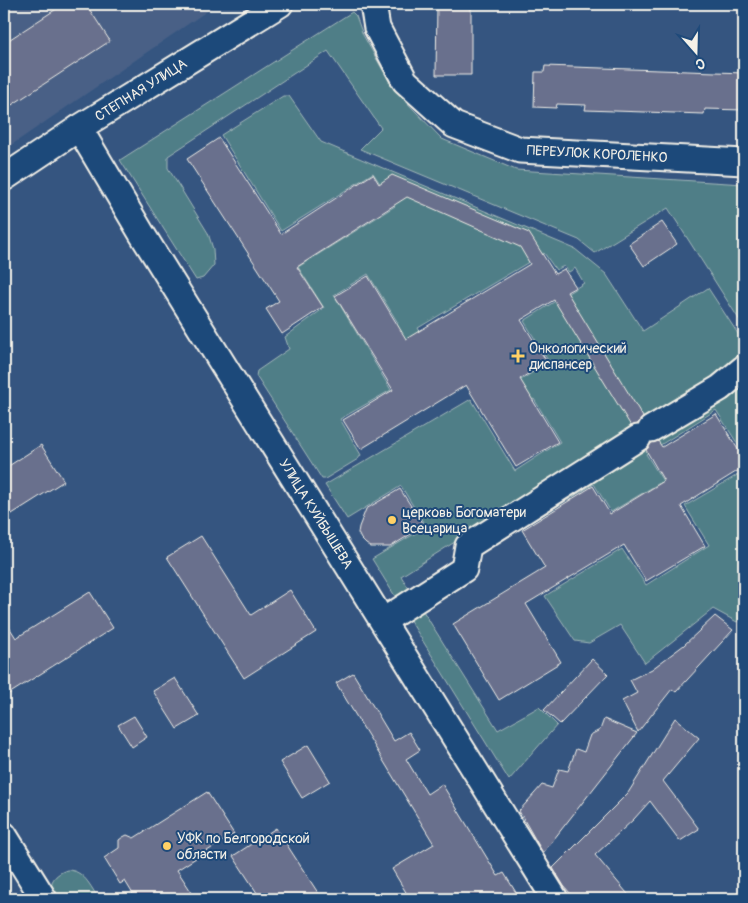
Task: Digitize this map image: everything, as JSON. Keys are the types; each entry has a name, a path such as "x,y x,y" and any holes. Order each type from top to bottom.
{"street":[{"name":"СТЕПНАЯ УЛИЦА","path":"4,178 79,128 280,4"},
{"name":"ПЕРЕУЛОК КОРОЛЕНКО","path":"373,4 377,28 405,81 454,125 520,150 744,162"},
{"name":"УЛИЦА КУЙБЫШЕВА","path":"79,128 142,234 556,899"},
{"path":"383,621 464,569 468,546 720,388 744,368"},
{"path":"4,835 44,899"}],"shaded area":[{"path":"4,4 212,4 213,7 4,150"}],"green space":[{"path":"352,12 356,16 363,35 393,88 442,139 516,170 744,184 744,327 668,208 595,253 579,240 360,149 381,128 328,51 168,156 168,168 208,233 213,249 214,265 203,278 196,280 120,160"},
{"path":"283,96 289,96 321,142 575,249 606,274 643,331 708,288 744,343 744,454 716,410 646,454 663,481 611,512 594,484 520,529 507,509 401,576 498,730 539,707 557,725 509,780 372,559 426,527 401,486 347,519 325,485 471,399 515,471 560,442 534,399 517,409 505,390 549,362 524,321 584,283 575,268 569,272 564,266 556,270 544,253 418,328 433,355 413,368 389,329 398,323 368,274 334,295 391,390 340,419 361,455 358,459 322,479 256,376 257,371 289,349 285,337 324,308 298,267 395,206 373,173 281,231 221,135"},
{"path":"744,471 744,614 737,622 713,609 645,663 620,625 589,643 575,641 545,596 622,549 646,585 709,545 685,506"},
{"path":"67,870 82,876 99,899 53,899 52,881"}],"building":[{"path":"64,4 86,4 110,41 4,110 4,43"},
{"path":"437,4 471,4 471,75 436,75"},
{"path":"545,66 744,73 744,110 705,109 704,114 585,110 586,105 557,104 556,108 534,107 535,72 544,72"},
{"path":"219,138 281,234 373,174 379,184 392,175 529,233 555,274 564,269 576,287 567,292 643,417 638,424 631,426 554,300 521,320 547,362 520,379 558,442 516,467 466,385 361,449 343,420 393,390 335,296 368,276 406,339 530,264 520,247 407,197 297,267 323,307 282,334 266,309 279,301 187,159"},
{"path":"662,222 677,244 644,266 629,244"},
{"path":"716,414 744,459 744,467 681,506 705,546 646,581 624,545 526,604 561,662 499,700 453,624 545,568 522,530 593,486 610,514 664,481 646,450 651,443 658,441 662,447"},
{"path":"41,445 64,481 4,519 4,469"},
{"name":"церковь Богоматери Всецарица","path":"400,489 424,526 390,547 371,547 361,539 358,533 366,509"},
{"path":"201,536 251,615 290,590 316,632 244,678 167,557"},
{"path":"90,592 113,628 4,697 4,619 16,638"},
{"path":"715,616 733,630 676,692 672,689 638,732 622,701 637,693 630,680 652,669 684,645"},
{"path":"592,659 608,674 560,724 544,710"},
{"path":"353,673 394,741 409,732 420,750 406,759 427,794 442,784 498,876 504,873 520,899 410,899 392,869 434,844 336,683"},
{"path":"175,678 199,716 177,729 153,691"},
{"path":"134,716 147,737 132,747 118,725"},
{"path":"675,718 699,738 663,781 699,829 680,841 650,801 634,819 595,855 632,899 575,899 553,868 628,793"},
{"path":"604,719 637,733 543,853 519,811 542,785 552,788 559,769 568,771 576,749 584,752 590,735 600,730"},
{"path":"308,745 330,781 302,798 280,762"},
{"name":"УФК по Белгородской области","path":"207,792 234,834 177,870 196,899 136,899 125,881 120,884 104,858 119,848 119,840 123,837 127,835 134,838"},
{"name":"УФК по Белгородской области","path":"276,828 322,899 261,899 233,856"}],"place":[{"name":"Онкологический диспансер","path":"518,356"},
{"name":"церковь Богоматери Всецарица","path":"392,520"},
{"name":"УФК по Белгородской области","path":"167,846"}]}
